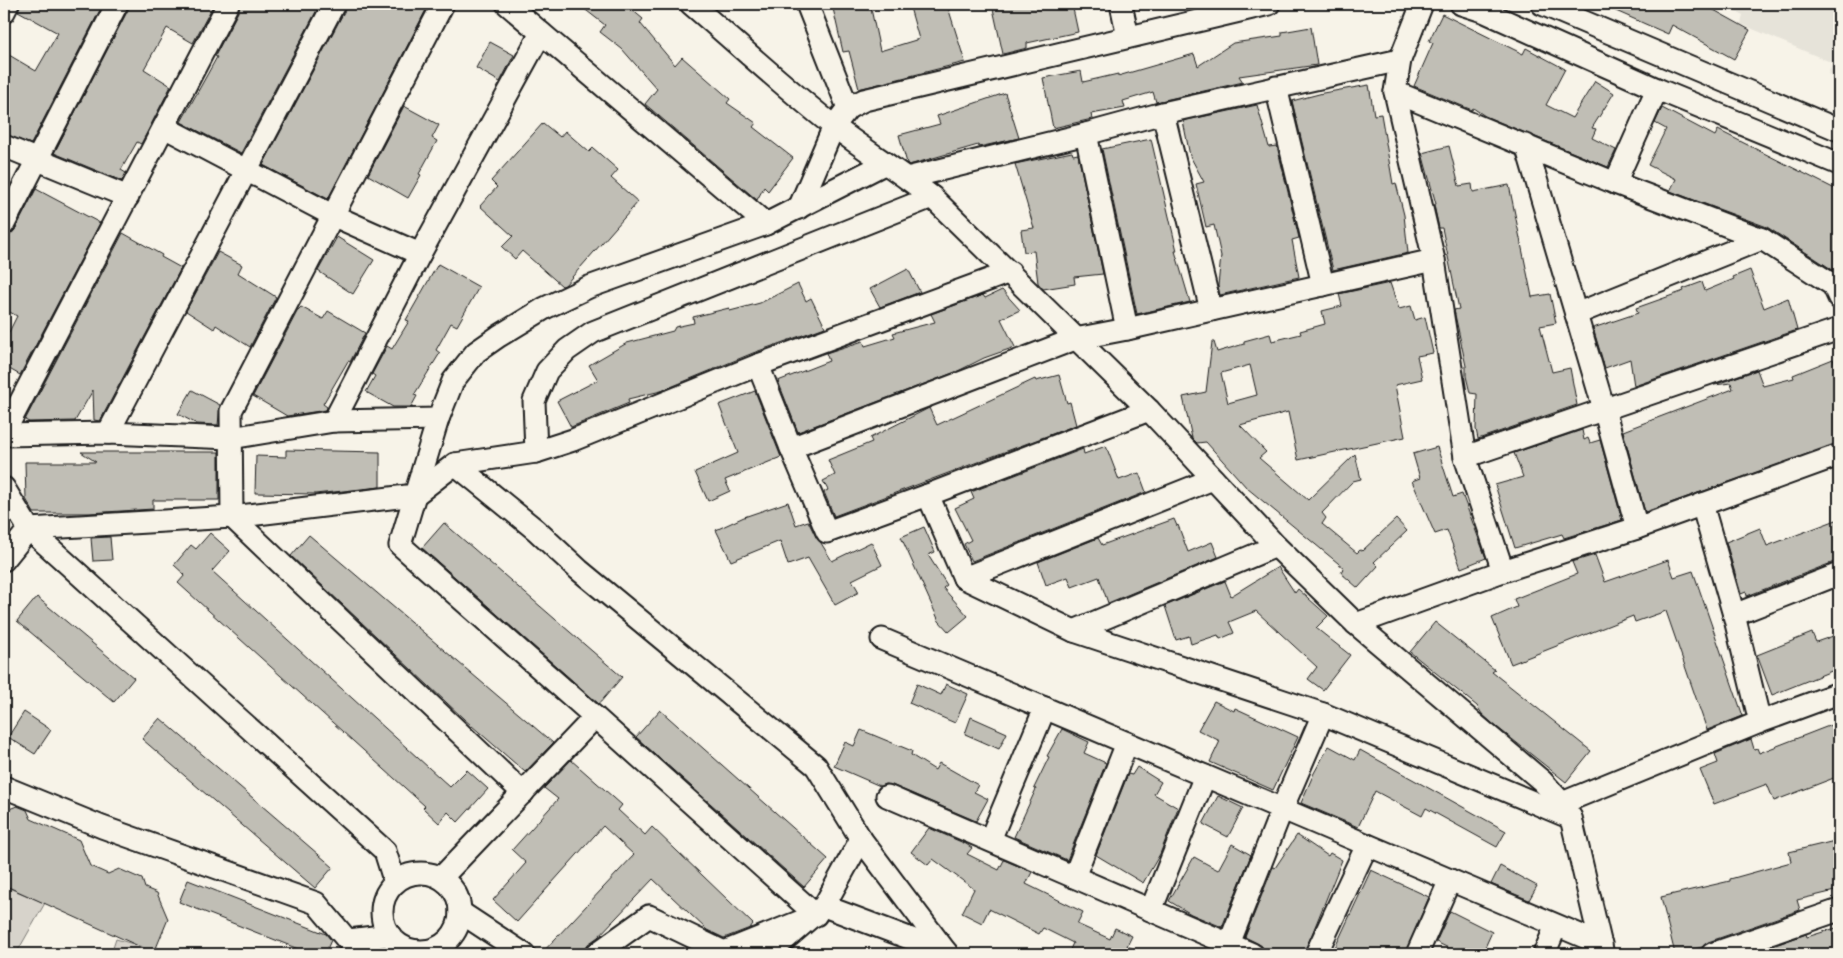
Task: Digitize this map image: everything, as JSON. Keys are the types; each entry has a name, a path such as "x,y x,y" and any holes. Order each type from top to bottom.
{"street":[{"path":"4,12 8,4"},
{"path":"4,224 117,4"},
{"path":"228,4 4,434 108,433 231,438 334,420 438,419"},
{"path":"108,433 334,4"},
{"path":"443,4 231,411 232,517 523,793"},
{"path":"507,4 766,224"},
{"path":"691,4 834,126 932,197 1148,410 1276,546 1356,624 1542,781 1566,811 1602,949"},
{"path":"807,4 848,108"},
{"path":"1121,4 1128,37"},
{"path":"800,208 834,126 848,108 864,100 1269,4"},
{"path":"1422,4 1400,60 1395,92 1434,260 1465,457 1503,571"},
{"path":"1461,4 1483,11 1657,89 1839,164"},
{"path":"1542,4 1839,130"},
{"path":"334,420 420,254 541,33"},
{"path":"908,178 1163,113 1400,60"},
{"path":"1276,87 1323,285"},
{"path":"1615,183 1657,89"},
{"path":"1395,92 1615,183 1762,239 1833,285 1839,298"},
{"path":"1163,113 1211,310"},
{"path":"164,126 332,215 420,254"},
{"path":"1086,134 1127,329"},
{"path":"1526,145 1637,528"},
{"path":"4,146 128,197"},
{"path":"884,164 766,224 589,286 545,308 476,352 453,382 438,419 400,545 820,910 946,953"},
{"path":"536,452 534,401 547,371 567,350 593,332 932,197"},
{"path":"1576,314 1762,239"},
{"path":"791,448 1074,339 1127,329 1434,260"},
{"path":"4,560 29,529 232,517 415,496 455,464 536,452 574,440 758,365 1010,272"},
{"path":"1465,457 1839,329"},
{"path":"758,365 827,532 1148,410"},
{"path":"1356,624 1503,571 1637,528 1839,455"},
{"path":"455,464 536,530 578,570 816,766 861,839 946,953"},
{"path":"964,578 1213,479"},
{"path":"4,488 29,529 385,851 395,883"},
{"path":"928,495 964,578 1074,631 1323,714 1566,811 1760,722 1839,693"},
{"path":"1702,504 1734,615 1760,722"},
{"path":"1074,631 1276,546"},
{"path":"1734,615 1839,574"},
{"path":"882,639 1450,880 1556,926 1602,949"},
{"path":"990,840 1045,708"},
{"path":"1229,944 1282,809 1323,714"},
{"path":"441,878 596,717"},
{"path":"1074,877 1127,743"},
{"path":"1151,910 1205,776"},
{"path":"4,787 102,827 316,903 354,947 390,935"},
{"path":"887,796 1252,954"},
{"path":"768,954 820,910 861,839"},
{"path":"1316,954 1367,845"},
{"path":"415,873 429,873 441,878 452,888 458,899 460,912 458,926 448,939 437,947 424,950 411,949 399,943 390,935 384,923 382,906 386,894 402,877 415,873"},
{"path":"1417,954 1450,880"},
{"path":"596,954 649,916 724,952 820,910"},
{"path":"1712,954 1839,910"},
{"path":"460,912 524,954"},
{"path":"1544,954 1556,926"}],"shaded area":[{"path":"1728,4 1839,4 1839,79 1828,74 1833,63 1741,24 1743,15 1727,7"},
{"path":"4,886 45,903 16,954 4,954"},
{"path":"116,939 168,954 111,954"}],"building":[{"path":"20,4 103,4 31,144 4,134 4,52 36,71 58,33 18,11"},
{"path":"129,4 214,4 193,43 167,28 144,69 171,86 141,144 137,142 121,170 126,173 122,181 54,153 128,10"},
{"path":"240,4 320,4 241,153 181,122 217,57 215,56 239,10"},
{"path":"346,4 429,4 328,199 263,165 345,10"},
{"path":"578,4 625,4 643,19 640,23 675,65 682,57 730,99 727,103 756,123 753,127 793,158 768,191 764,187 757,200 645,104 657,89 622,49 600,32 605,25"},
{"path":"832,4 870,4 880,51 919,39 909,4 947,4 965,62 859,89 849,51 843,52"},
{"path":"992,4 1072,4 1078,32 1027,43 1027,48 1003,54"},
{"path":"1600,4 1703,4 1750,30 1734,59 1672,25 1668,34"},
{"path":"1442,14 1523,54 1526,48 1565,69 1546,105 1572,118 1595,81 1614,93 1592,128 1596,129 1592,138 1616,150 1608,167 1485,116 1473,108 1472,110 1414,86 1433,43 1429,41"},
{"path":"1311,27 1317,65 1239,76 1243,82 1156,102 1153,92 1123,101 1125,108 1091,114 1092,119 1053,128 1043,78 1081,71 1083,82 1118,74 1118,76 1194,54 1198,66 1233,43 1282,36 1282,32"},
{"path":"490,42 514,55 500,82 476,68"},
{"path":"1369,85 1374,115 1381,114 1393,184 1396,183 1404,215 1408,253 1333,270 1292,101 1323,93"},
{"path":"1005,93 1019,138 979,147 978,145 909,165 907,163 899,135 940,124 937,116"},
{"path":"1257,105 1269,147 1277,146 1299,238 1292,240 1299,277 1220,295 1218,286 1221,256 1214,225 1206,227 1196,184 1204,182 1190,156 1183,121"},
{"path":"404,106 439,125 432,138 437,141 408,198 368,175"},
{"path":"1662,108 1715,136 1718,130 1839,191 1839,274 1767,227 1670,191 1676,179 1648,165 1666,129 1655,123"},
{"path":"543,123 560,137 565,131 589,152 593,148 618,170 611,178 638,202 565,285 562,286 522,251 515,259 502,247 513,236 480,206 497,187 491,181"},
{"path":"1151,139 1177,251 1175,251 1190,302 1137,314 1102,149"},
{"path":"1449,146 1459,186 1472,184 1473,192 1509,185 1532,297 1550,294 1556,323 1540,326 1552,372 1570,368 1577,405 1478,439 1476,429 1477,394 1470,393 1466,376 1466,366 1454,310 1459,309 1442,228 1439,228 1434,205 1436,204 1422,153"},
{"path":"1072,152 1073,155 1078,154 1103,274 1074,277 1075,284 1043,289 1038,283 1034,251 1024,252 1021,230 1034,228 1015,164"},
{"path":"36,189 100,223 20,375 4,366 4,342 17,316 4,309 4,236 10,235 15,230"},
{"path":"123,233 181,268 100,421 94,420 93,390 75,421 29,422 25,420"},
{"path":"337,237 374,260 353,294 318,271"},
{"path":"218,252 242,265 238,273 276,297 250,347 216,325 214,329 186,311"},
{"path":"438,264 479,287 457,326 451,323 436,350 440,353 414,395 417,396 411,407 393,407 366,392 375,376 372,374 387,346 392,349 409,321 406,320"},
{"path":"908,269 920,292 880,307 870,289"},
{"path":"1750,270 1764,308 1788,298 1797,330 1634,386 1630,359 1605,368 1593,328 1638,313 1636,308 1684,291 1683,289 1702,282 1705,291"},
{"path":"1390,283 1399,309 1411,306 1415,320 1425,317 1433,353 1417,356 1422,379 1395,385 1405,437 1298,460 1288,412 1240,425 1266,452 1259,458 1308,500 1355,454 1361,479 1353,481 1322,513 1326,518 1322,524 1357,553 1360,550 1362,551 1396,519 1407,531 1374,562 1378,566 1358,588 1341,573 1344,568 1247,488 1206,442 1197,443 1192,438 1183,397 1206,392 1212,342 1214,342 1217,352 1244,344 1244,341 1270,334 1272,341 1301,334 1300,331 1325,324 1322,311 1342,306 1339,294","holes":["1250,365 1257,395 1228,403 1221,373"]},
{"path":"798,284 806,301 811,298 825,327 753,353 661,391 628,399 629,403 571,427 557,401 598,380 589,365 627,343 673,331 675,327 694,323 693,317 729,308 730,311 760,303"},
{"path":"1002,290 1020,310 1001,319 1015,347 984,358 958,371 798,432 778,381 829,361 826,353 863,341 865,346 895,337 893,333 935,322 931,314 983,295 985,298"},
{"path":"301,307 323,319 328,311 365,333 350,362 348,361 323,404 327,407 326,410 287,416 253,396"},
{"path":"1833,359 1839,374 1839,443 1645,512 1623,431 1733,389 1731,383 1714,385 1757,370 1763,386 1794,378 1793,375"},
{"path":"1059,375 1067,403 1070,402 1076,425 834,516 824,492 828,490 823,481 835,475 828,460 872,442 870,438 929,408 937,425 1035,379 1036,381"},
{"path":"192,390 220,405 218,425 197,424 178,414"},
{"path":"755,391 781,457 725,480 730,491 708,501 695,472 738,453 719,405"},
{"path":"1582,430 1584,440 1588,438 1590,443 1600,440 1622,520 1564,538 1562,534 1515,548 1495,485 1523,477 1514,453"},
{"path":"1106,446 1119,480 1139,473 1146,492 972,561 964,544 971,540 955,508 974,499 971,492 1083,449 1084,454"},
{"path":"1437,447 1453,497 1462,494 1486,558 1461,568 1447,530 1435,534 1412,481 1420,478 1413,454"},
{"path":"286,450 380,452 380,487 315,494 255,493 256,456 286,457"},
{"path":"81,452 219,452 219,500 153,500 153,509 89,513 34,513 26,499 25,462 96,462"},
{"path":"788,502 796,525 808,521 832,561 871,542 882,565 852,580 859,592 835,605 808,558 788,565 780,541 731,561 716,530 744,517"},
{"path":"1174,519 1188,552 1212,542 1218,557 1108,603 1099,577 1072,587 1068,577 1046,585 1038,562 1098,538 1102,545"},
{"path":"1839,519 1839,560 1747,596 1746,592 1741,594 1726,542 1760,528 1767,546"},
{"path":"444,523 622,677 599,704 422,548"},
{"path":"924,527 935,552 928,555 947,585 943,588 968,616 949,632 939,621 901,537"},
{"path":"210,533 230,551 212,571 450,787 467,770 488,789 458,822 448,812 439,823 423,808 425,806 178,583 185,575 174,565 191,545 196,549"},
{"path":"309,535 553,743 525,772 464,719 291,556"},
{"path":"110,537 112,560 93,561 91,538"},
{"path":"1595,555 1605,582 1668,560 1674,577 1693,571 1743,716 1707,730 1666,611 1635,622 1633,616 1511,664 1492,618 1517,607 1514,599 1577,574 1572,562"},
{"path":"1278,567 1295,593 1298,589 1328,616 1316,628 1350,655 1323,690 1308,679 1317,667 1256,611 1229,622 1234,633 1220,639 1218,635 1191,644 1189,636 1176,640 1165,606 1225,581 1231,596"},
{"path":"37,597 134,678 114,702 17,621"},
{"path":"1435,622 1495,670 1492,672 1591,751 1566,782 1493,724 1482,714 1477,706 1410,652"},
{"path":"1812,633 1816,642 1839,634 1839,668 1772,695 1757,655"},
{"path":"917,684 941,695 946,684 968,694 955,723 909,703"},
{"path":"1214,701 1234,711 1235,708 1298,737 1273,790 1210,762 1220,741 1198,730"},
{"path":"660,710 828,859 804,887 636,737"},
{"path":"24,712 51,730 35,754 8,737"},
{"path":"971,717 1007,733 999,749 965,734"},
{"path":"160,718 333,867 315,888 142,739"},
{"path":"1839,722 1839,776 1774,801 1767,784 1714,804 1700,770 1718,763 1715,754 1751,739 1754,749 1757,748 1759,753"},
{"path":"1062,729 1089,742 1084,753 1106,763 1067,860 1014,837 1036,789 1034,788 1049,757 1047,756"},
{"path":"861,730 912,751 911,755 935,770 939,763 978,785 974,792 988,799 976,821 892,785 885,784 880,786 834,766 845,742 854,746"},
{"path":"1329,746 1355,760 1360,750 1506,831 1497,847 1426,808 1422,816 1375,791 1358,827 1301,803 1314,773"},
{"path":"571,760 622,805 618,810 645,835 652,827 753,924 750,928 724,938 707,930 653,879 598,937 588,944 582,954 541,954 634,855 603,826 517,922 493,900 526,863 512,850 558,799 544,788"},
{"path":"1137,767 1161,782 1154,794 1178,808 1160,854 1143,883 1096,855 1128,774 1132,775"},
{"path":"1218,796 1243,808 1228,837 1203,824"},
{"path":"17,806 27,810 31,819 79,840 90,866 108,874 119,869 142,879 145,888 157,893 168,919 154,953 4,885 4,811"},
{"path":"929,828 966,844 972,848 967,854 999,870 1004,860 1032,872 1026,884 1083,912 1077,924 1110,939 1115,928 1132,936 1127,946 1146,954 1068,954 1073,943 1043,928 1039,934 989,909 982,923 962,913 974,889 933,859 928,865 911,852"},
{"path":"1297,835 1328,856 1330,853 1342,860 1304,954 1269,954 1264,951 1262,946 1245,937 1273,867 1275,868"},
{"path":"1839,840 1839,890 1797,900 1800,910 1708,942 1702,947 1675,954 1661,897 1730,881 1730,879 1791,862 1789,852"},
{"path":"1232,844 1251,855 1222,927 1191,914 1169,901 1194,857 1218,870"},
{"path":"1500,866 1537,886 1529,900 1491,884"},
{"path":"1371,870 1429,897 1405,954 1332,954"},
{"path":"188,880 326,934 331,940 325,954 311,954 179,902"},
{"path":"1450,911 1492,932 1482,954 1461,954 1436,942"},
{"path":"1839,927 1839,954 1760,954 1759,951 1806,934 1807,937"}]}
